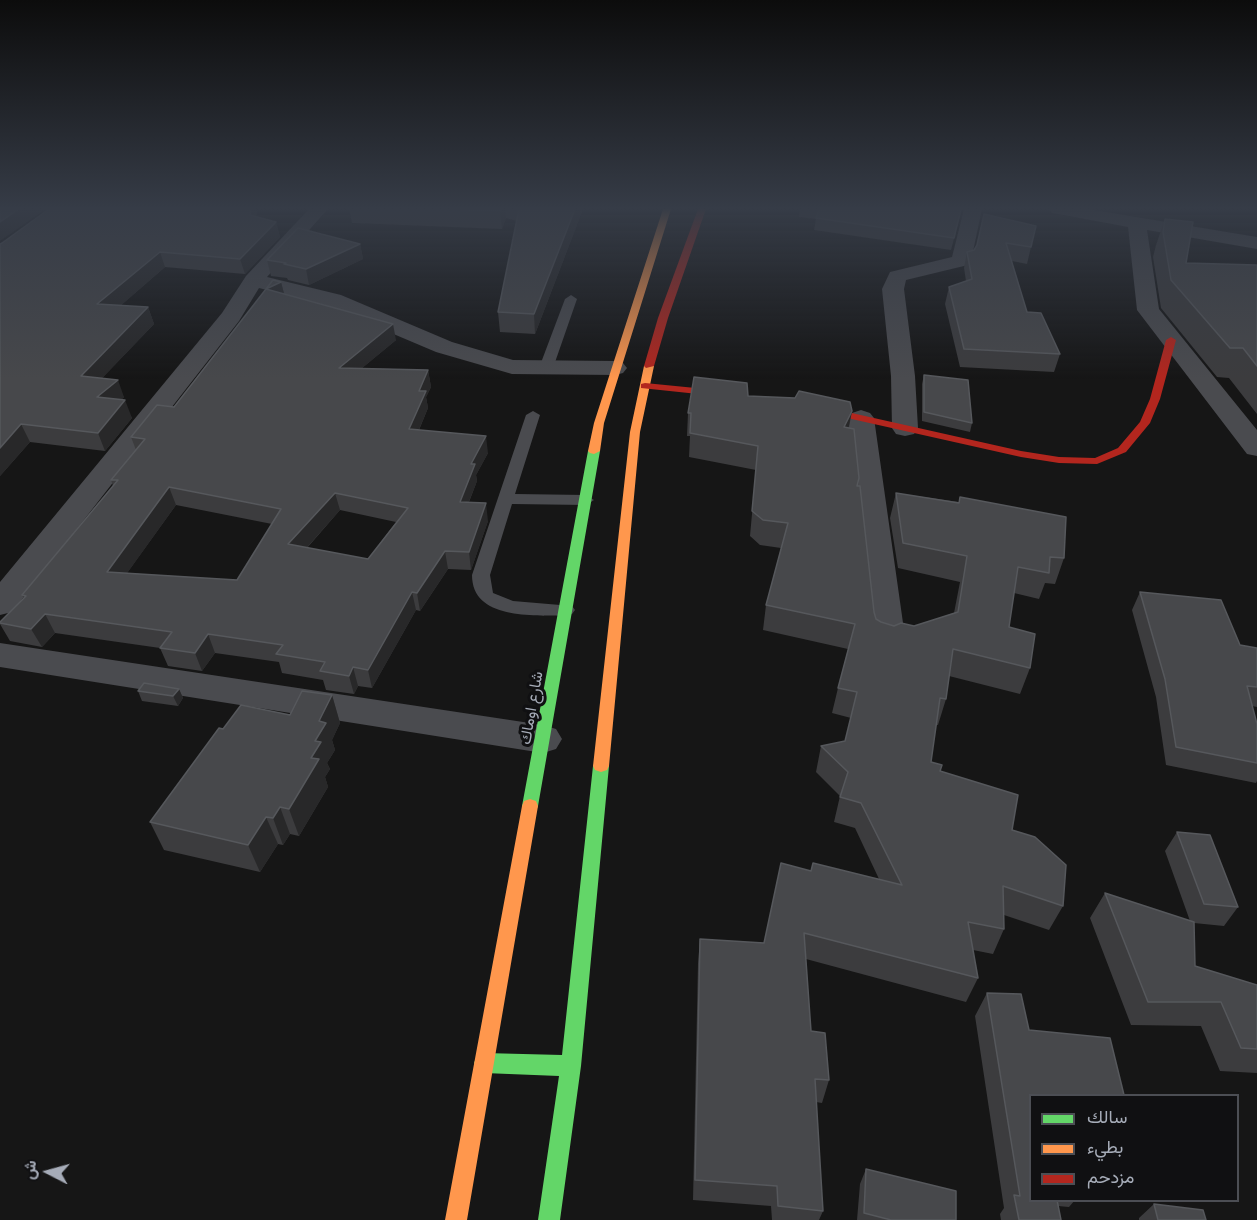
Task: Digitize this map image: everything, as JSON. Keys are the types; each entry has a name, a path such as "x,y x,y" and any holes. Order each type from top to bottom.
{"main road":[{"name":"شارع اوماك","path":"456,1220 599,423 648,266"},
{"path":"549,1220 571,1066 635,432 663,318 682,266"},
{"path":"797,404 1030,455 1059,460 1097,461 1122,450 1145,423 1155,399 1171,340"},
{"path":"645,386 752,397"},
{"path":"484,1063 571,1066"}],"street":[{"path":"0,603 231,316 253,280 266,266"},
{"path":"905,428 903,376 893,290 897,276 940,266"},
{"path":"1142,266 1148,310 1257,448"},
{"path":"253,280 333,300 444,347 512,367 615,369"},
{"path":"861,418 888,637"},
{"path":"0,656 543,739"}],"lane":[{"path":"546,368 571,299"},
{"path":"533,415 481,575 481,587 487,598 503,605 566,610"},
{"path":"506,499 586,500"}],"building":[{"path":"0,266 143,266 97,304 148,307 81,376 118,380 97,397 125,400 98,433 21,424 0,448"},
{"path":"293,266 313,266 306,269"},
{"path":"507,266 553,266 534,314 498,312"},
{"path":"970,266 1013,266 1027,312 1041,313 1060,354 964,349 949,287 972,279"},
{"path":"1169,266 1257,266 1257,366 1243,348 1230,348 1171,280"},
{"path":"273,280 281,282 266,289 393,324 339,368 428,370 419,391 426,391 409,429 486,436 471,464 475,464 460,502 486,503 469,552 445,551 417,593 412,592 368,670 353,667 349,676 320,671 325,662 276,654 283,645 208,634 195,653 160,648 172,632 45,614 31,629 0,623 26,596 22,595 118,480 111,480 145,439 131,437 157,405 174,407","holes":["169,487 281,509 237,580 107,572","335,493 408,508 368,559 288,544"]},
{"path":"924,375 968,380 972,423 924,412"},
{"path":"694,377 747,383 748,396 795,398 799,391 850,402 852,411 844,427 854,429 859,478 857,486 860,486 874,612 876,619 881,622 894,626 901,623 914,626 958,612 967,556 903,543 896,493 959,503 960,497 1066,517 1064,558 1050,557 1049,573 1018,567 1009,627 1035,634 1030,668 953,649 946,699 940,698 931,762 942,765 940,771 1018,795 1012,830 1035,837 1066,865 1063,906 1003,886 1004,929 968,922 978,978 804,933 811,1031 825,1033 829,1080 815,1079 823,1211 778,1206 777,1186 695,1180 700,939 764,943 781,863 811,871 813,863 902,885 861,803 840,797 848,772 821,746 845,741 857,692 838,688 855,624 766,605 788,523 763,520 752,511 758,446 690,433 691,413 688,413"},
{"path":"1140,592 1221,600 1240,645 1257,648 1257,687 1247,686 1257,724 1257,763 1176,747 1165,679"},
{"path":"144,683 179,689 173,696 138,691"},
{"path":"302,691 332,695 319,721 326,723 315,741 321,742 311,758 319,759 289,809 280,807 273,818 266,817 248,845 150,822 219,728 223,729 241,705 290,715"},
{"path":"1177,832 1210,835 1238,907 1204,904"},
{"path":"1105,893 1194,922 1195,966 1257,985 1257,1049 1241,1048 1221,1002 1148,1002"},
{"path":"987,993 1021,994 1029,1030 1110,1038 1124,1094 1029,1094 1029,1202 1057,1202 1061,1220 1019,1220 1014,1195 1020,1196"},
{"path":"866,1169 956,1191 956,1220 891,1220 864,1213"},
{"path":"1154,1204 1203,1210 1206,1220 1158,1220"}],"traffic: fast":[{"path":"530,806 594,451"},
{"path":"549,1220 571,1066 601,766"},
{"path":"484,1063 571,1066"}],"traffic: slow":[{"path":"594,451 599,423 649,266"},
{"path":"601,766 635,432 649,366"},
{"path":"456,1220 530,806"}],"traffic: jam":[{"path":"649,366 682,266"},
{"path":"807,406 1021,454 1059,460 1097,461 1122,450 1145,423 1155,399 1171,340"},
{"path":"645,386 736,395"}]}
